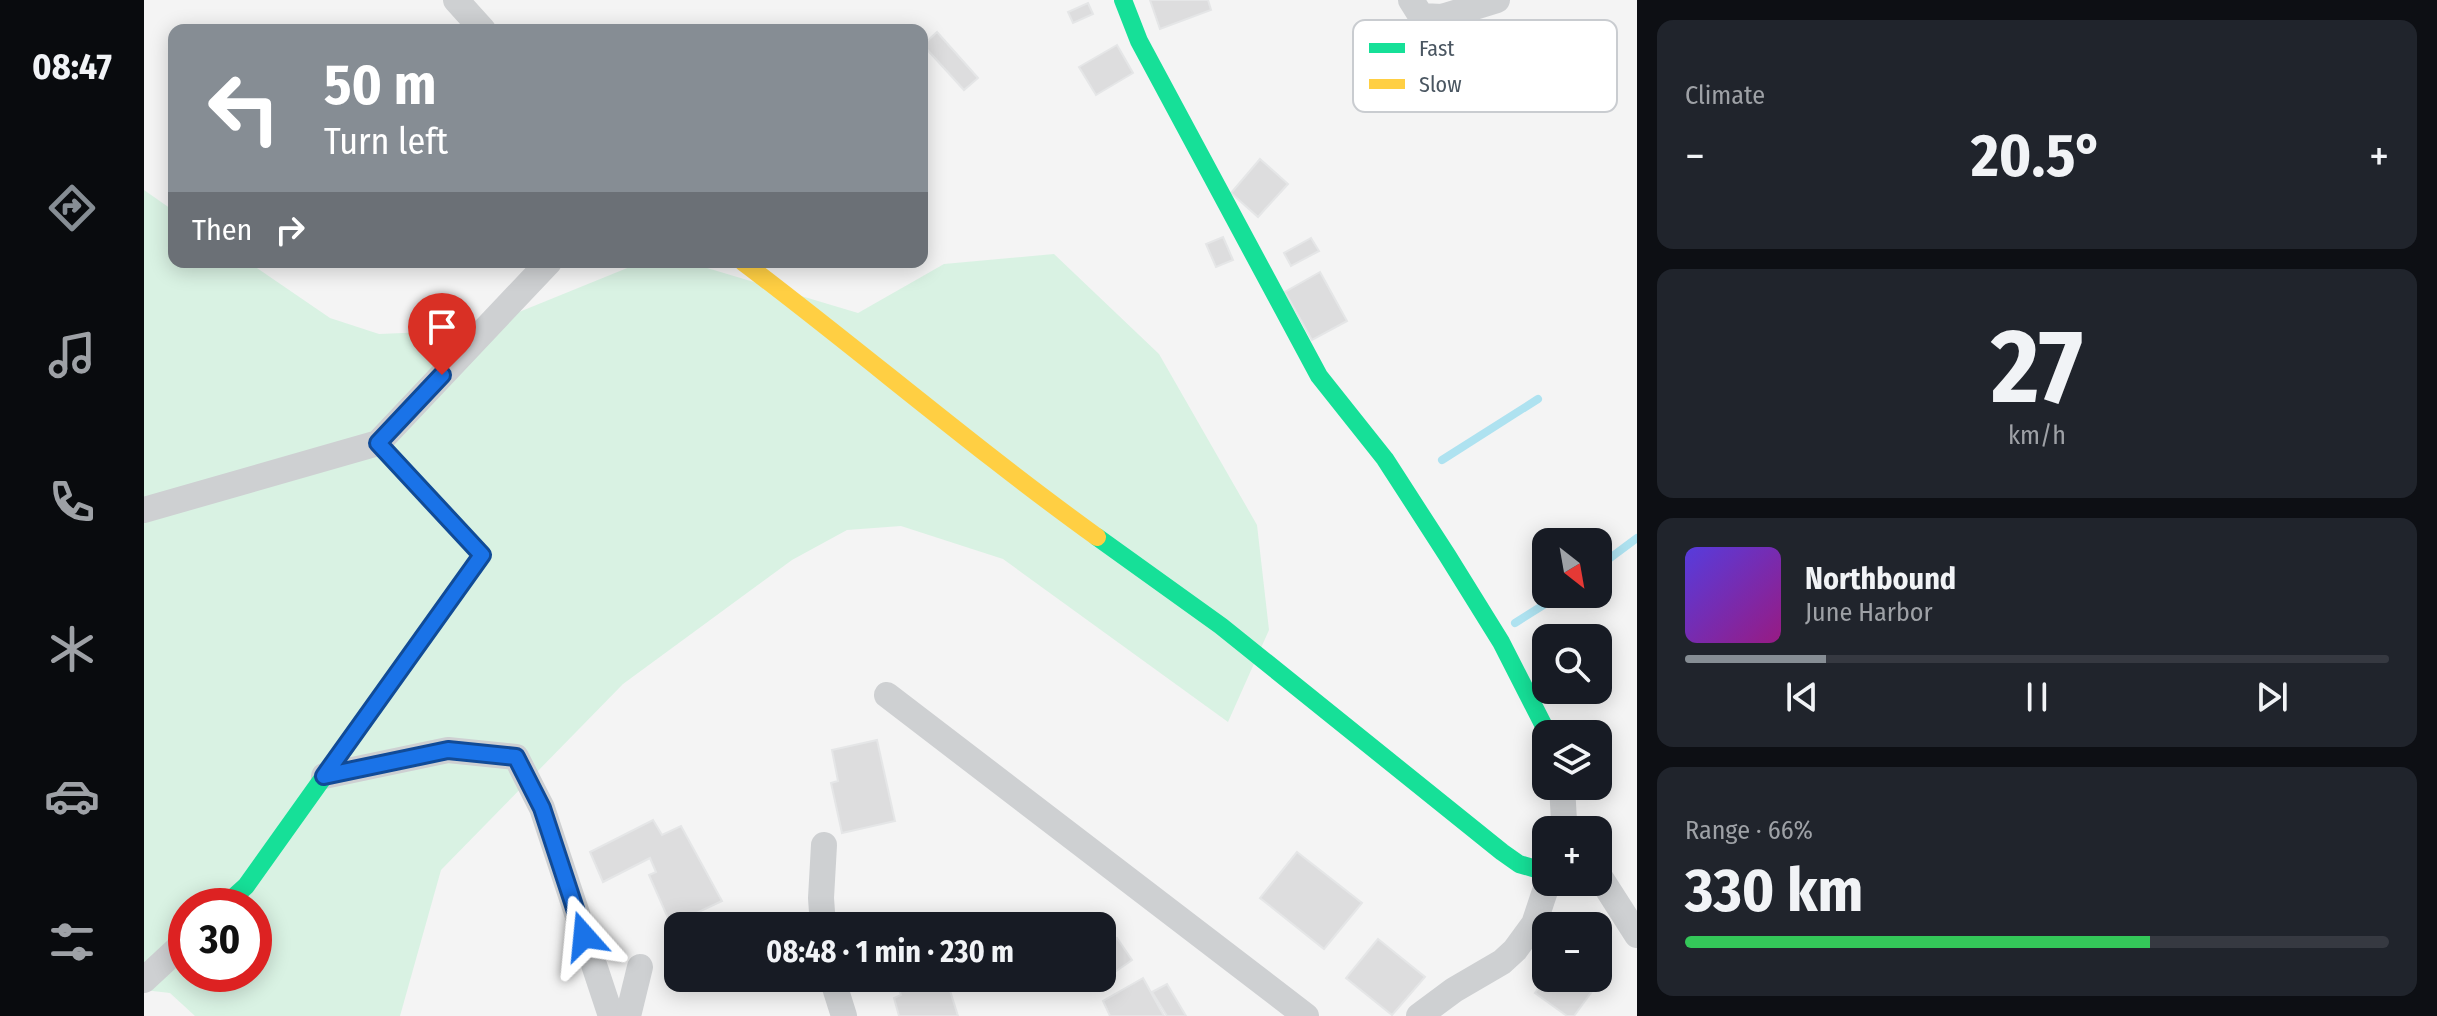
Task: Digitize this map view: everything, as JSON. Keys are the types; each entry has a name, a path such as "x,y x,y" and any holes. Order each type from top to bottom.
{"street":[{"path":"456,0 478,24"},
{"path":"1123,0 1139,41 1319,376 1385,459 1447,555 1501,642 1541,720"},
{"path":"1411,0 1421,16 1442,17 1497,0"},
{"path":"144,510 378,443 543,268"},
{"path":"751,268 1019,481 1221,626 1502,852 1519,864 1532,868"},
{"path":"244,888 482,555 378,443"},
{"path":"887,695 1306,1016"},
{"path":"324,776 448,750 516,757 542,808 611,1016"},
{"path":"822,912 824,845"},
{"path":"1419,1016 1454,990 1502,962 1515,950 1534,924 1543,896"},
{"path":"1612,896 1637,935"},
{"path":"144,980 168,958"},
{"path":"628,1016 640,967"},
{"path":"836,992 844,1016"}],"green space":[{"path":"144,190 168,207 168,268 257,268 330,318 379,334 475,330 627,268 707,268 858,313 944,264 1054,254 1159,354 1257,525 1269,630 1228,722 1003,559 901,526 847,530 792,560 623,684 441,870 400,1016 195,1016 170,993 144,990"}],"building":[{"path":"1150,0 1208,0 1211,10 1160,29"},
{"path":"1088,3 1093,14 1073,23 1068,12"},
{"path":"937,32 978,78 964,90 928,50 928,40"},
{"path":"1117,45 1133,73 1096,95 1079,67"},
{"path":"1260,159 1288,184 1258,217 1231,193"},
{"path":"1223,237 1233,260 1216,267 1206,244"},
{"path":"1311,238 1319,251 1291,266 1284,253"},
{"path":"1320,272 1347,321 1312,340 1285,292"},
{"path":"877,740 895,821 842,833 831,783 838,781 832,750"},
{"path":"653,820 662,835 681,826 722,901 699,912 665,912 649,875 656,872 650,858 603,882 590,852"},
{"path":"1297,852 1362,903 1324,949 1260,898"},
{"path":"1116,939 1132,960 1116,971"},
{"path":"1378,939 1425,977 1392,1015 1346,978"},
{"path":"1143,978 1164,1016 1110,1016 1103,1001"},
{"path":"1167,984 1186,1016 1167,1016 1152,992"},
{"path":"900,992 950,992 958,1016 899,1016 894,998 901,995"},
{"path":"1591,992 1574,1016 1567,1016 1535,993"}],"waterway":[{"path":"1442,460 1538,399"},
{"path":"1612,557 1637,538"},
{"path":"1515,623 1539,608"}],"traffic: fast":[{"path":"1123,0 1139,41 1319,376 1385,459 1447,555 1501,642 1541,720"},
{"path":"244,888 482,555 378,443"},
{"path":"1097,537 1221,626 1502,852 1519,864 1532,868"}],"traffic: slow":[{"path":"751,268 1097,537"}],"route":[{"path":"442,375 378,443 482,555 324,776 448,750 516,757 542,808 584,936"}]}
